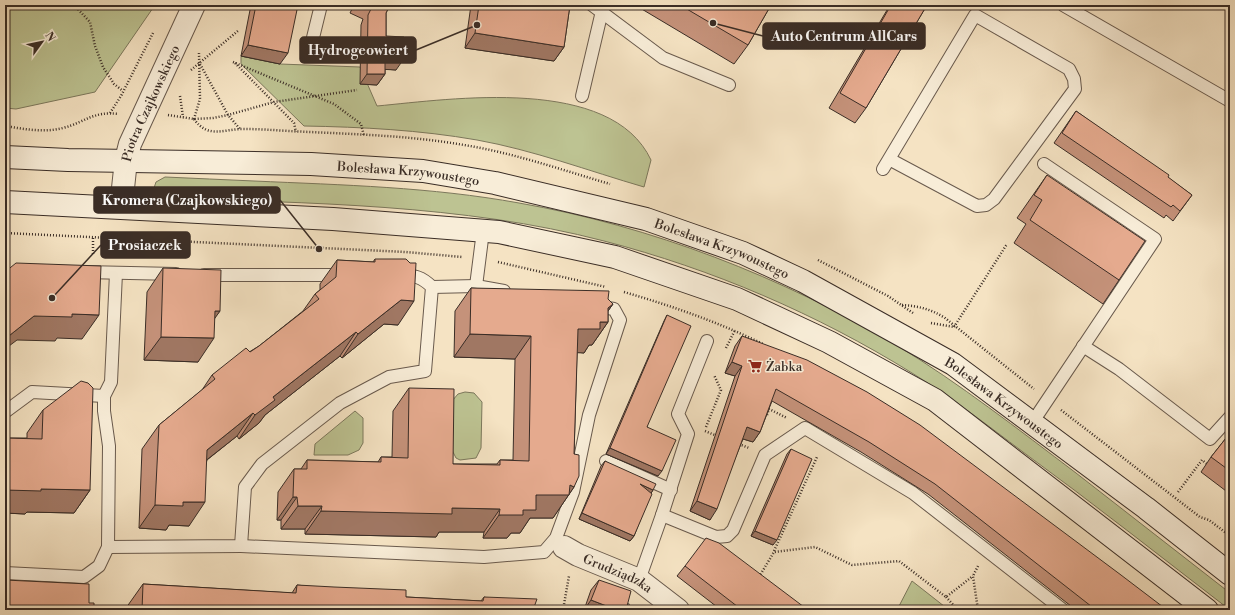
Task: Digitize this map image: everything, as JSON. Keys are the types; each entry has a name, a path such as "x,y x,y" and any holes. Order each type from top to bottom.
{"main road":[{"name":"Piotra Czajkowskiego","path":"121,207 126,160 139,122 194,5"},
{"name":"Bolesława Krzywoustego","path":"5,157 311,164 423,171 495,183 646,219 743,253 804,281 953,364 1230,574"},
{"path":"5,202 333,219 499,232 615,257 737,299 829,342 935,400 1207,610"},
{"name":"Grudziądzka","path":"566,546 639,580 678,610"}],"lane":[{"path":"309,54 322,5"},
{"path":"1063,5 1230,101"},
{"path":"582,96 597,8 663,58 729,85"},
{"path":"976,14 1069,69 1074,79 1075,89 994,199 986,205 977,206 886,164 976,14"},
{"path":"1032,423 1155,239 1044,164"},
{"path":"476,286 483,231"},
{"path":"71,272 192,275 351,275"},
{"path":"5,574 84,577 99,566 108,548 109,446 104,411 104,396 112,382 116,273"},
{"path":"389,275 412,275 424,280 432,287 476,286 514,292"},
{"path":"241,546 245,487 262,464 340,403 389,377 425,371 432,287"},
{"path":"108,548 241,546 484,557 544,552 566,546 573,492 589,415 620,320 614,309 583,304"},
{"path":"639,580 671,490 688,434 678,414 707,341"},
{"path":"1083,346 1119,369 1210,439 1230,417"},
{"path":"5,412 32,392 104,396"},
{"path":"662,515 716,537 727,536 733,530 765,455 805,428 913,493 1063,610"},
{"path":"606,461 671,490"}],"path":[{"path":"74,5 90,22 95,46 103,67 114,84 124,91"},
{"path":"190,72 199,62 239,30"},
{"path":"5,126 47,130 64,128 94,115 110,113 124,91 154,31"},
{"path":"199,62 228,116 240,129 230,131 208,130 199,127 194,119 200,99 199,62"},
{"path":"296,132 294,123 233,62 316,95 334,104 361,124 364,136"},
{"path":"174,115 194,119 228,116 274,102 357,90"},
{"path":"181,92 179,98 183,117"},
{"path":"5,233 406,252 466,258"},
{"path":"954,326 1007,244"},
{"path":"491,260 610,288"},
{"path":"828,264 902,305 914,314"},
{"path":"618,290 670,305 735,330 764,344"},
{"path":"902,305 917,306 935,312 945,318 1034,389"},
{"path":"927,321 945,326 954,326"},
{"path":"764,422 769,409 805,428"},
{"path":"1061,410 1200,517 1209,520 1230,536"},
{"path":"705,431 718,436"},
{"path":"759,578 774,552 825,440"},
{"path":"732,442 752,450"},
{"path":"1178,492 1202,460 1207,464"},
{"path":"563,610 569,575 566,546"},
{"path":"774,552 815,547 852,565 899,561 946,597 958,610"},
{"path":"946,597 973,576 987,551"},
{"path":"753,574 765,582"},
{"path":"973,576 978,610"}],"green space":[{"path":"5,5 155,5 95,92 16,109 5,108"},
{"path":"241,56 280,64 360,67 377,106 446,100 527,98 567,104 602,115 631,133 651,160 644,187 519,149 477,140 391,130 304,126 241,64"},
{"path":"165,177 420,190 453,193 519,203 618,225 715,257 762,276 854,321 898,346 966,391 1076,473 1230,593 1230,610 969,411 941,392 912,373 839,331 763,295 684,265 644,252 551,229 496,219 441,212 329,204 163,198 156,194 154,188 156,182"},
{"path":"465,392 474,393 482,402 481,448 476,458 460,460 456,458 452,450 452,401 458,394"},
{"path":"355,411 363,418 363,443 359,450 348,455 314,455 315,444"},
{"path":"912,581 949,610 897,610"}],"building":[{"path":"256,5 298,5 288,53 248,45"},
{"path":"361,5 390,5 386,13 386,36 404,37 403,60 385,59 385,74 367,74 368,15 371,9"},
{"path":"479,5 570,5 564,47 475,33"},
{"path":"680,5 771,5 748,45"},
{"path":"891,5 927,5 866,108 840,93"},
{"path":"1076,111 1169,175 1168,177 1192,195 1180,211 1173,205 1171,207 1062,133"},
{"path":"1047,175 1145,241 1119,280 1030,220 1042,200 1034,195"},
{"path":"375,259 406,259 410,263 416,263 414,301 401,300 358,334 356,332 273,397 275,400 255,415 253,413 207,450 205,502 183,502 183,506 155,505 159,425 215,379 212,375 246,348 250,352 259,346 319,299 315,294 336,277 337,260 375,262"},
{"path":"16,263 101,266 99,315 72,314 72,317 34,316 5,339 5,272"},
{"path":"163,268 221,270 220,311 215,311 214,338 161,337"},
{"path":"471,288 609,291 608,299 613,304 608,308 608,322 600,322 600,329 578,329 574,454 579,455 579,476 574,487 570,485 569,495 536,495 536,510 523,510 523,515 499,515 500,509 452,508 452,514 321,511 322,506 298,506 297,497 293,497 294,469 307,469 307,460 381,462 381,457 408,458 409,388 454,389 453,464 500,465 500,460 529,461 531,336 470,334"},
{"path":"667,315 691,326 647,427 676,440 662,471 610,448"},
{"path":"742,336 807,360 867,392 920,425 1167,610 1096,610 935,484 869,442 776,389 760,432 747,427 717,509 697,501 742,366 732,362"},
{"path":"81,381 88,383 93,388 90,490 5,490 5,438 42,439 43,410"},
{"path":"1230,433 1230,471 1211,457"},
{"path":"791,449 812,459 777,540 755,531"},
{"path":"605,461 656,484 653,490 640,484 652,494 634,536 582,513"},
{"path":"706,538 719,543 808,610 742,610 685,566"},
{"path":"5,580 89,584 89,603 94,603 94,610 5,610"},
{"path":"599,580 631,591 626,610 617,610 591,600"},
{"path":"143,584 296,593 297,585 406,590 406,597 483,601 484,597 537,599 533,610 142,610"}],"place":[{"name":"Auto Centrum AllCars","path":"713,23"},
{"name":"Hydrogeowiert","path":"477,25"},
{"name":"Kromera (Czajkowskiego)","path":"319,249"},
{"name":"Prosiaczek","path":"52,298"},
{"name":"Żabka","path":"755,366"}]}
